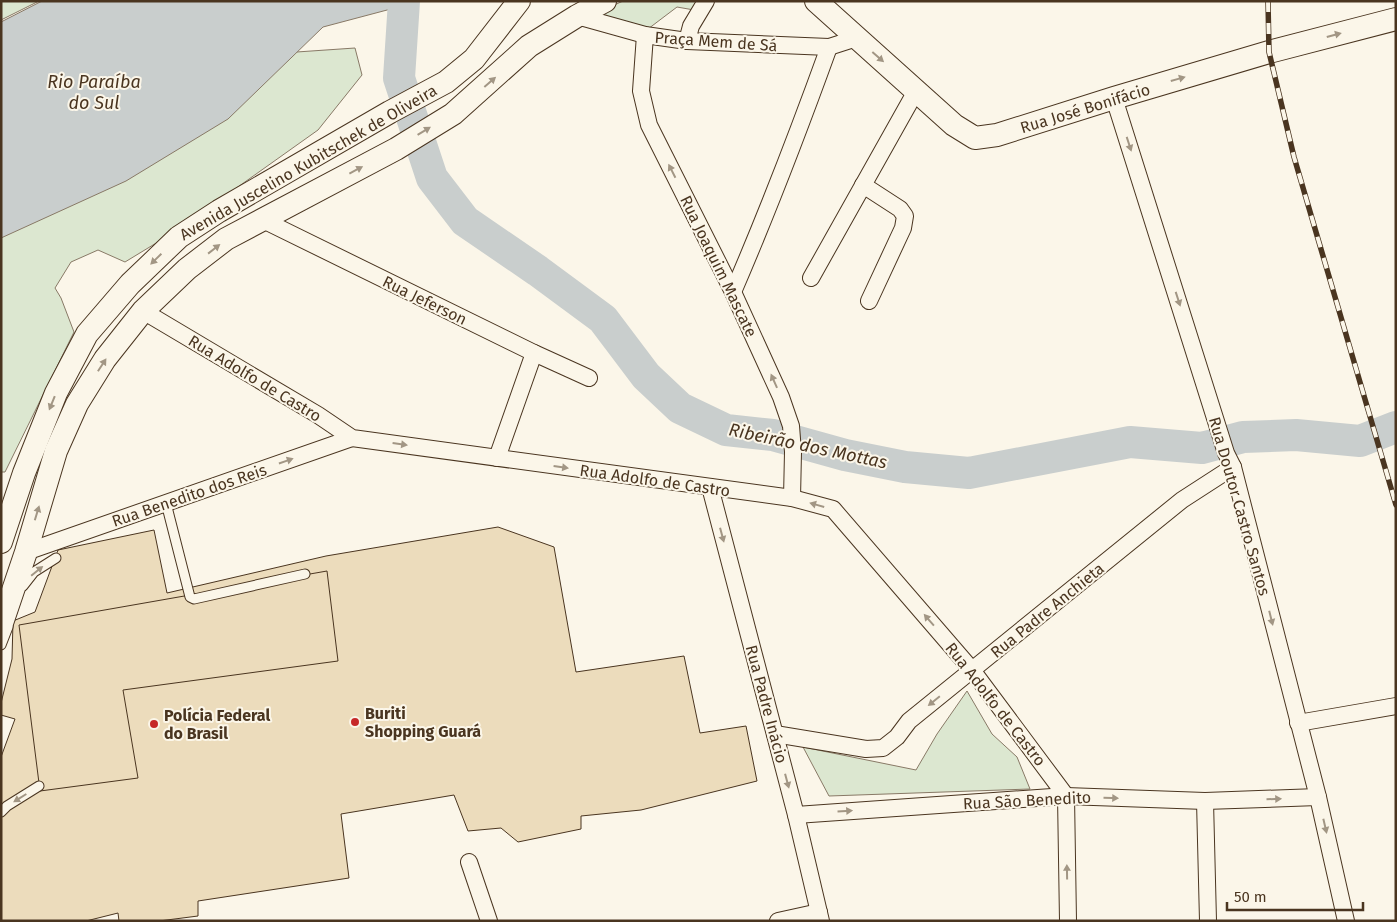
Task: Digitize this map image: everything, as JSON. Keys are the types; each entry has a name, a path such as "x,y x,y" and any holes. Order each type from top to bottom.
{"street":[{"name":"Avenida Juscelino Kubitschek de Oliveira","path":"1,542 24,473 56,393 87,334 130,284 179,237 219,211 390,112 446,82 474,59 519,1"},
{"name":"Avenida Juscelino Kubitschek de Oliveira","path":"1,626 26,552 56,451 77,404 106,359 143,311 187,270 226,240 396,149 453,114 530,46 579,9 605,1"},
{"path":"688,41 691,26 706,1"},
{"name":"Rua José Bonifácio","path":"816,1 954,125 974,138 997,135 1269,52 1396,19"},
{"name":"Praça Mem de Sá","path":"579,9 645,35 688,41 829,47 856,38"},
{"name":"Rua Joaquim Mascate","path":"645,35 641,91 649,125 734,292 781,397 791,426 793,452 792,498"},
{"path":"734,292 791,153 829,47"},
{"path":"811,278 916,90"},
{"name":"Rua Doutor Castro Santos","path":"1114,98 1229,460 1318,797 1346,921"},
{"path":"863,185 900,209 905,216 903,228 869,301"},
{"name":"Rua Jeferson","path":"262,220 589,378"},
{"name":"Rua Adolfo de Castro","path":"143,311 318,415 352,438 792,498 833,510 972,670 1066,796"},
{"path":"497,458 534,353"},
{"name":"Rua Benedito dos Reis","path":"26,552 352,438"},
{"name":"Rua Padre Anchieta","path":"775,734 866,749 883,748 897,737 909,721 1229,460"},
{"name":"Rua Padre Inácio","path":"710,487 796,815 820,916"},
{"path":"1298,723 1396,706"},
{"path":"1066,796 1068,921"},
{"name":"Rua São Benedito","path":"796,815 1066,796 1205,801 1318,797"},
{"path":"1205,801 1208,921"},
{"path":"469,862 489,921"},
{"path":"778,921 820,916"}],"lane":[{"path":"166,503 190,597 194,599 305,574"},
{"path":"1,645 24,583 34,572 56,558"},
{"path":"1,812 7,806 39,786"}],"green space":[{"path":"1,1 39,1 1,20"},
{"path":"623,1 698,1 694,10 677,7 644,32 595,14"},
{"path":"355,48 362,75 318,130 176,231 125,262 98,250 71,262 55,288 61,298 74,332 5,472 1,472 1,219 282,53"},
{"path":"967,691 992,734 1017,757 1030,789 829,796 803,747 916,770 937,734"}],"water":[{"name":"Rio Paraíba do Sul","path":"42,1 421,1 323,27 228,119 126,181 1,238 1,22"}],"building":[{"name":"Buriti Shopping Guará","path":"498,527 554,547 576,672 684,656 700,733 746,726 757,781 641,810 581,816 581,829 518,842 501,828 468,831 454,795 341,814 349,878 198,901 198,916 159,921 119,921 118,913 86,921 1,921 1,757 15,719 1,715 1,703 12,659 13,621 35,612 58,550 154,530 167,593 326,556"},
{"path":"327,571 338,661 123,690 138,778 40,791 19,625"}],"waterway":[{"name":"Ribeirão dos Mottas","path":"404,1 399,78 432,178 465,221 538,271 603,319 646,376 680,408 726,430 773,435 845,455 905,467 969,473 1130,442 1202,448 1243,437 1296,435 1360,441 1396,427"}],"railway":[{"path":"1268,1 1269,52 1294,157 1396,505"}],"place":[{"name":"Buriti Shopping Guará","path":"355,722"},
{"name":"Polícia Federal do Brasil","path":"154,724"}]}
